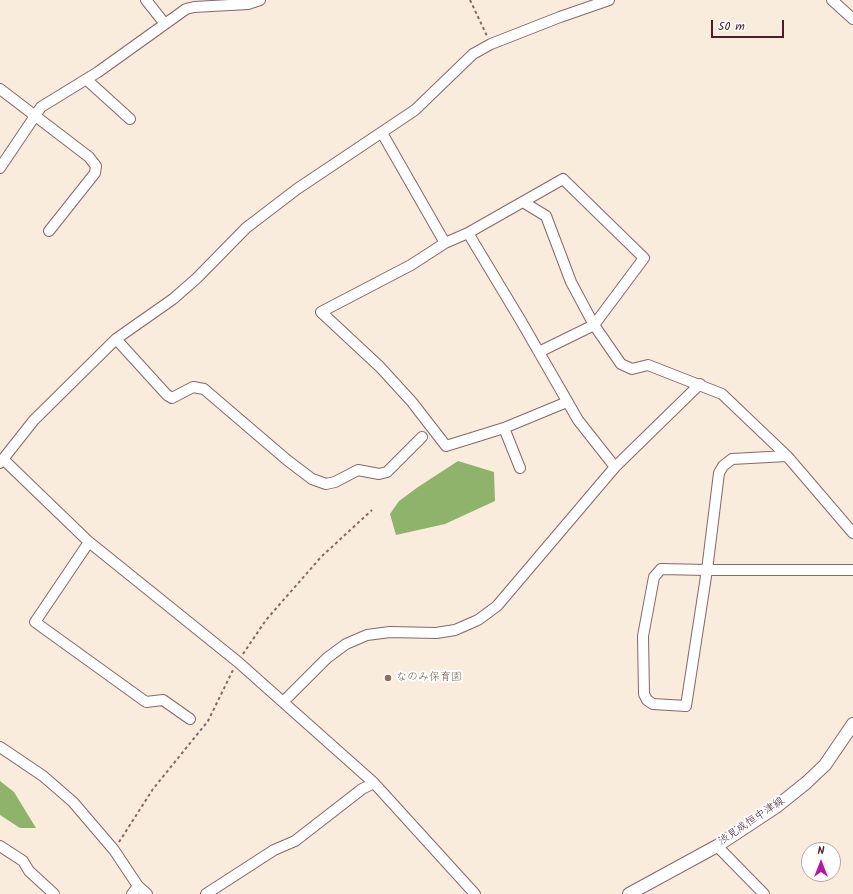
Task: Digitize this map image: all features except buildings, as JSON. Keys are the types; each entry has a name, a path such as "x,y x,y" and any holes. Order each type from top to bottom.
{"main road":[{"name":"渋見成恒中津線","path":"629,894 717,846 776,807 806,783 825,765 853,724"}],"street":[{"path":"146,0 165,24"},
{"path":"0,168 35,116 47,102 87,80 165,24 185,4 194,7 248,4 260,0"},
{"path":"475,894 374,783 238,662 89,542 1,461 34,420 116,340 144,321 197,278 246,228 297,189 415,110 473,54 491,44 609,0"},
{"path":"832,0 853,19"},
{"path":"87,80 130,119"},
{"path":"0,89 89,157 96,166 95,173 49,231"},
{"path":"382,133 445,243"},
{"path":"539,352 594,325 644,258 563,179 468,233 445,243 411,265 321,312 380,367 412,402 446,446 504,428 567,402"},
{"path":"524,202 546,216 571,282 594,325 621,364 632,369 648,365 700,384 722,394 787,456 853,533"},
{"path":"468,233 578,420 615,467"},
{"path":"116,340 167,395 172,398 193,387 204,388 287,460 312,478 326,484 335,482 358,470 379,474 387,472 422,437"},
{"path":"283,702 328,658 346,644 367,635 390,632 436,633 455,630 478,620 497,606 615,467 700,384"},
{"path":"504,428 520,468"},
{"path":"787,456 732,459 723,466 719,473 707,570 686,706 653,704 647,700 644,694 643,636 654,577 661,570 707,570 853,570"},
{"path":"89,542 35,622 146,702 163,700 190,719"},
{"path":"0,747 43,776 73,802 114,850 138,886 147,894"},
{"path":"206,894 274,850 295,841 356,793 374,783"},
{"path":"0,846 23,861 29,871 54,894"},
{"path":"717,846 764,894"},
{"path":"132,894 138,886"}],"path":[{"path":"470,0 491,44"},
{"path":"114,850 153,789 208,722 238,662 266,620 316,563 372,510"}],"green space":[{"path":"458,461 494,472 495,501 445,524 396,535 390,514 399,501"},
{"path":"0,781 14,792 36,828 20,828 0,815"}],"place":[{"name":"なのみ保育園","path":"388,678"}]}
